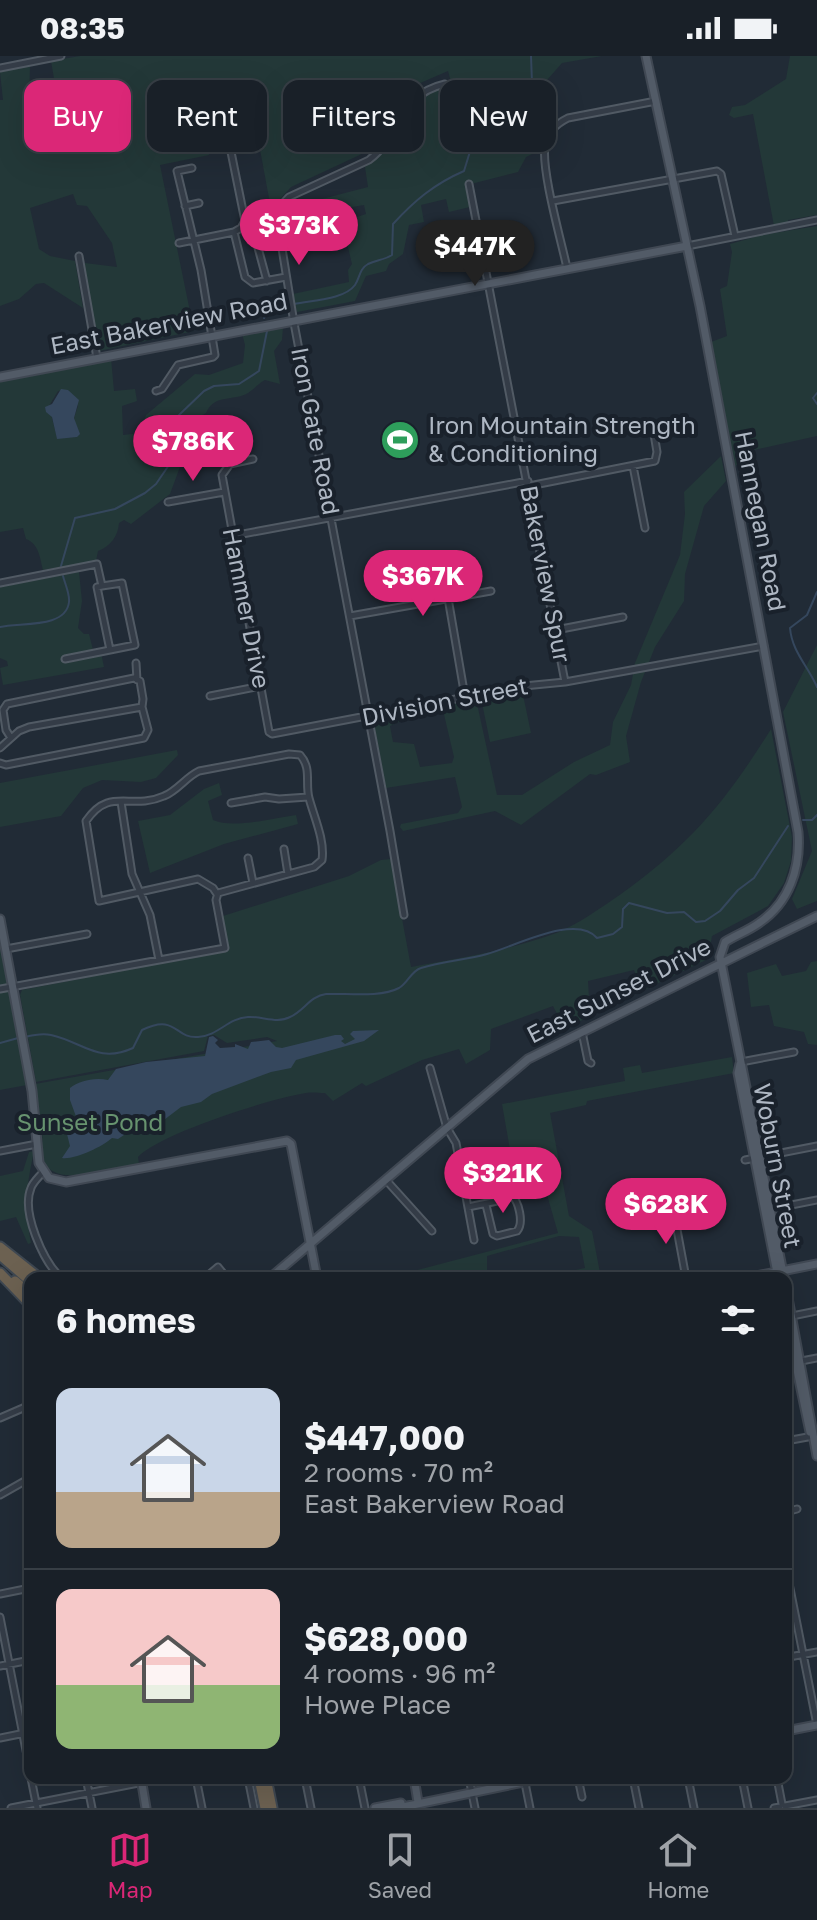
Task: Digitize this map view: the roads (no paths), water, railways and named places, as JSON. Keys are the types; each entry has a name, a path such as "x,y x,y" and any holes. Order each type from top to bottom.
{"highway":[{"path":"0,1247 31,1272"},
{"path":"0,1255 24,1276"},
{"path":"0,1271 24,1289"},
{"path":"0,1271 24,1297"},
{"path":"260,1784 265,1808"},
{"path":"267,1784 272,1808"}],"main road":[{"name":"Hannegan Road","path":"646,56 687,246 798,832 797,863 780,904 756,926 725,942 721,948 721,963"},
{"name":"East Bakerview Road","path":"0,377 687,246"},
{"name":"East Sunset Drive","path":"277,1272 528,1059 817,916"},
{"path":"0,919 24,1045 39,1163 43,1172 52,1180 66,1182 289,1142 316,1272"},
{"name":"Woburn Street","path":"721,963 740,1062 745,1071 780,1272"},
{"name":"Woburn Street","path":"758,1158 771,1209 781,1272"},
{"path":"791,1272 817,1264"},
{"path":"794,1363 817,1456"},
{"path":"792,1730 817,1725"},
{"path":"142,1784 146,1808"},
{"path":"415,1784 419,1805"},
{"path":"375,1808 419,1805 507,1784"},
{"path":"398,1808 408,1804"}],"street":[{"path":"0,68 61,56"},
{"name":"Iron Gate Road","path":"404,915 293,320 276,211 279,205 298,193 380,152 416,95 440,85"},
{"path":"567,268 544,148 548,135 568,118 656,101"},
{"path":"179,243 234,232 243,225 245,221 231,152"},
{"path":"156,391 162,389 178,365 213,357 215,351 195,240 177,171 192,168"},
{"path":"553,201 710,171 719,172 735,236"},
{"name":"Bakerview Spur","path":"469,184 565,682"},
{"path":"185,206 199,203"},
{"name":"East Bakerview Road","path":"687,246 817,220"},
{"path":"243,225 254,233 267,281"},
{"path":"234,232 245,277 253,283 286,277"},
{"path":"79,256 97,358"},
{"path":"232,536 655,461 653,428"},
{"path":"168,502 224,492 224,468 253,459"},
{"path":"633,466 645,528"},
{"name":"Hammer Drive","path":"224,492 269,732"},
{"path":"0,583 97,564 102,586"},
{"path":"65,659 110,650 135,645 122,583 97,587 110,650"},
{"path":"350,616 491,591"},
{"path":"448,598 465,697"},
{"path":"556,630 623,617"},
{"name":"Division Street","path":"269,732 272,734 531,685 565,682 764,646"},
{"path":"0,763 6,765 144,738 148,730 136,663"},
{"path":"11,738 6,730 3,710 7,704 137,680"},
{"path":"210,696 261,686"},
{"path":"0,748 29,727 142,707"},
{"path":"0,989 225,948 217,894 198,879 99,901 86,821 103,803 151,801 169,795 199,771 289,754 300,755 306,763 308,797 323,849 322,860 314,867 217,894"},
{"path":"231,803 265,797 308,797"},
{"path":"121,802 132,874 150,915 159,960"},
{"path":"284,849 288,874"},
{"path":"248,858 253,883"},
{"path":"6,949 87,934"},
{"path":"582,1031 591,1063"},
{"path":"740,1062 794,1052"},
{"path":"430,1068 447,1128 456,1143 474,1240"},
{"path":"0,1151 38,1144"},
{"path":"745,1160 817,1146"},
{"path":"43,1172 31,1187 31,1209 42,1253 56,1272"},
{"path":"386,1180 432,1231"},
{"path":"468,1207 507,1199 512,1193 516,1198 521,1224 517,1231 498,1236 493,1234 486,1205"},
{"path":"771,1209 817,1200"},
{"path":"673,1208 685,1272"},
{"path":"792,1315 817,1311"},
{"path":"794,1363 817,1358"},
{"path":"0,1418 24,1408"},
{"path":"792,1440 813,1436"},
{"path":"0,1495 24,1481"},
{"path":"792,1510 797,1509"},
{"path":"0,1594 24,1589"},
{"path":"792,1598 817,1725"},
{"path":"0,1617 24,1725"},
{"path":"792,1656 817,1652"},
{"path":"0,1666 24,1661"},
{"path":"0,1738 24,1733"},
{"path":"32,1784 37,1806"},
{"path":"87,1784 92,1808"},
{"path":"11,1808 37,1806 125,1784"},
{"path":"197,1784 202,1808"},
{"path":"249,1784 254,1808"},
{"path":"306,1784 311,1808"},
{"path":"360,1784 365,1808"},
{"path":"470,1784 475,1808"},
{"path":"525,1784 530,1808"},
{"path":"579,1784 582,1797"},
{"path":"634,1784 639,1808"},
{"path":"689,1784 694,1808"},
{"path":"743,1784 748,1808"},
{"path":"778,1784 781,1807 817,1800"}],"water":[{"path":"61,389 68,390 79,400 74,418 80,434 77,437 57,439 52,417 46,412 45,407 52,404"},
{"name":"Sunset Pond","path":"379,1030 364,1041 296,1060 291,1068 271,1072 212,1094 201,1102 181,1107 148,1132 135,1132 122,1125 124,1135 118,1139 112,1138 80,1155 62,1158 70,1146 67,1134 78,1122 70,1100 70,1088 78,1083 92,1079 108,1080 116,1069 146,1062 205,1056 209,1037 213,1036 220,1048 235,1047 235,1044 248,1049 251,1042 269,1040 282,1048 335,1035 341,1035 344,1039 341,1041 345,1044 355,1039 350,1034 353,1031"}],"waterway":[{"path":"294,304 343,294 355,285 365,266 392,255 393,224 425,194 464,171 472,145 509,114 532,83 531,56"},
{"path":"264,318 269,309 286,306"},
{"path":"61,566 75,518 115,509 156,484 169,465 168,432 178,416 204,391 214,386 239,384 259,371 267,331"},
{"path":"817,393 813,398 817,404"},
{"path":"0,627 40,623 60,617 69,602 63,576"},
{"path":"817,592 807,615 790,628 797,652 817,687"},
{"path":"803,820 812,820 817,815"},
{"path":"25,1037 48,1034 110,1054 133,1048 142,1030 153,1026 169,1025 190,1037 205,1036 241,1018 285,1019 320,995 391,991 402,986 421,968 487,954 544,934 575,929 587,931 597,938 613,934 622,927 623,909 629,903 667,913 684,912 696,922 705,921 754,878 788,826"},
{"path":"0,1043 18,1038"}],"place":[{"name":"Iron Mountain Strength & Conditioning","path":"400,440"}]}
